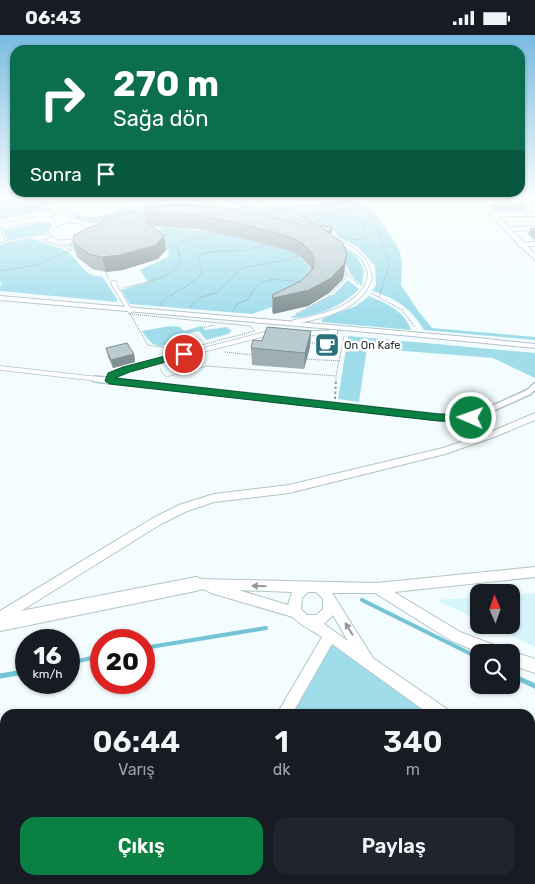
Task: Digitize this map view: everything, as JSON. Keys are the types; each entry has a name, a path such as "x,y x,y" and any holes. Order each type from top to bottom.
{"main road":[{"path":"0,623 196,583"}],"street":[{"path":"513,237 535,258"},
{"path":"520,245 535,244"},
{"path":"0,298 130,312 294,322 535,346"},
{"path":"220,317 287,332 300,333 304,328 294,322 284,324 287,332"},
{"path":"287,332 370,331"},
{"path":"0,618 157,521 183,508 214,499 289,489 446,451 491,435 535,416"},
{"path":"196,583 377,587 535,572"},
{"path":"196,583 303,617 321,619 326,616 331,606 328,596"},
{"path":"369,662 328,596 319,588 310,587 302,589 294,597 293,603 303,617 369,662 424,709"},
{"path":"377,587 455,636 475,644"},
{"path":"287,709 330,635"},
{"path":"520,661 535,667"}],"lane":[{"path":"294,322 334,312 348,305 364,292 371,280 370,269 364,259 344,244 332,239"},
{"path":"115,283 113,283 130,312"},
{"path":"110,381 111,375 126,369 273,332"},
{"path":"0,368 429,416 471,418 529,392 535,386"}],"path":[{"path":"4,237 6,241"},
{"path":"0,243 33,237"},
{"path":"72,250 42,240 52,237 64,240 78,238"},
{"path":"119,289 164,276 178,264 180,256 176,244 184,240 208,237"},
{"path":"166,308 157,307 173,292 186,288 196,281 202,273 198,259 201,254 217,249 256,248 263,246 269,241"},
{"path":"0,271 37,265 78,248"},
{"path":"195,311 186,310 200,298 218,292 242,268 286,260 297,256"},
{"path":"106,272 110,283"},
{"path":"232,314 237,304 247,300 259,283 273,279 304,283"},
{"path":"130,312 250,326 255,331 182,350 148,345 130,312"},
{"path":"306,343 315,343 319,333"},
{"path":"335,401 336,376 344,334 340,334"},
{"path":"303,358 339,361"},
{"path":"157,365 166,377 207,366 336,376"}],"shaded area":[{"path":"6,237 26,237 7,240"},
{"path":"86,237 100,237 73,248 52,242 67,245"},
{"path":"156,237 238,237 291,252 302,259 313,275 287,302 252,314 130,304 121,290 148,282 140,270 168,257 169,252"},
{"path":"262,237 306,237 344,248 355,255 364,269 362,286 352,276 342,257"},
{"path":"338,237 391,237 400,251 402,264 401,285 432,328 535,337 535,340 424,330 409,310 389,297 372,291 376,285 375,266 358,247"},
{"path":"30,238 64,250 90,274 102,276 117,302 0,291 0,285 2,284 0,281 0,244"},
{"path":"348,280 359,289 345,301 328,310 309,316 290,318 334,294"},
{"path":"369,296 400,313 411,330 322,322 322,319 356,306"},
{"path":"170,326 180,327 184,331 201,326 205,330 227,327 232,331 228,334 206,340 199,331 193,332 161,346 152,343 142,331"},
{"path":"348,336 535,353 535,378 493,358 367,348 359,402 338,399"},
{"path":"535,593 535,647 508,634 520,634 520,594"},
{"path":"470,598 470,616 437,600"},
{"path":"333,637 426,704 424,709 291,709"}],"building":[{"path":"74,237 163,237 156,245 120,255 102,257 89,254 73,242"},
{"path":"290,237 334,237 343,243 347,254 344,264 331,278 309,290 273,298 272,295 301,281 313,269 314,259 311,252 302,243"},
{"path":"267,327 311,331 305,353 251,348 253,340 262,341"},
{"path":"127,343 134,354 111,360 106,348"}],"waterway":[{"path":"362,600 470,654"},
{"path":"155,646 266,628"},
{"path":"80,661 90,658"},
{"path":"0,676 15,673"},
{"path":"9,675 15,674"},
{"path":"520,679 535,686"}],"place":[{"name":"On On Kafe","path":"327,345"}],"route":[{"path":"184,354 126,369 111,375 110,381 438,417 471,418"}]}
